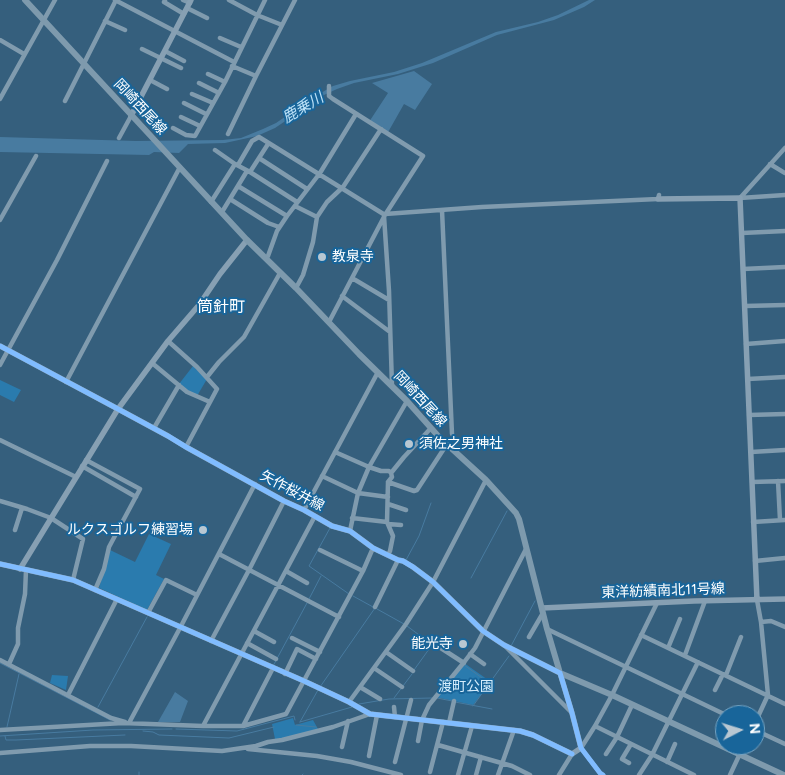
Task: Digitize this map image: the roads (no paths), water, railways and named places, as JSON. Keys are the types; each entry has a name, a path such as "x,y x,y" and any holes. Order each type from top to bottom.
{"main road":[{"name":"岡崎西尾線","path":"25,0 247,240 516,512 560,673"},
{"path":"560,673 715,743"},
{"path":"740,755 784,775"}],"street":[{"path":"1,96 55,0"},
{"path":"64,101 116,0 256,76"},
{"path":"165,0 164,2 188,6"},
{"path":"182,0 207,18"},
{"path":"229,0 257,15 282,25"},
{"path":"173,128 186,135 195,136 219,93 265,0"},
{"path":"228,134 295,0"},
{"path":"119,138 188,6"},
{"path":"105,21 125,30"},
{"path":"220,38 241,47"},
{"path":"0,40 24,54"},
{"path":"142,49 181,68"},
{"path":"165,51 184,61"},
{"path":"208,74 224,82"},
{"path":"150,80 167,89"},
{"path":"199,83 219,93"},
{"path":"329,86 328,96 423,156 385,215 329,322"},
{"path":"192,94 213,103"},
{"path":"184,103 206,114"},
{"path":"135,109 160,121"},
{"path":"266,258 279,227 318,174 356,114"},
{"path":"181,117 200,126"},
{"path":"296,288 313,242 317,217 327,202 343,187 381,129"},
{"path":"212,202 253,140 259,138 385,215 482,207 658,197 740,198 785,195"},
{"path":"222,212 268,144"},
{"path":"764,705 768,696 757,600 740,198 785,148"},
{"path":"215,150 317,217"},
{"path":"0,220 36,156"},
{"path":"259,158 307,189"},
{"path":"0,365 108,160"},
{"path":"770,164 785,173"},
{"path":"66,382 180,167"},
{"path":"238,186 286,216"},
{"path":"230,199 268,223 279,227"},
{"path":"442,210 452,434"},
{"path":"385,215 390,300 392,386"},
{"path":"742,233 785,231"},
{"path":"9,664 18,644 18,628 25,594 23,569 51,518 118,409 168,341 199,305 220,274 247,240"},
{"path":"743,269 785,267"},
{"path":"207,377 244,337 280,273"},
{"path":"352,278 390,300"},
{"path":"342,296 390,332"},
{"path":"745,306 785,304"},
{"path":"168,341 197,367 216,389 186,447"},
{"path":"746,344 785,341"},
{"name":"矢作桜井線","path":"0,346 154,428 284,501 332,526 350,531 373,548 414,567 433,582 483,631 504,645 560,673"},
{"path":"152,362 187,392 210,402"},
{"path":"304,510 378,372"},
{"path":"748,379 785,377"},
{"path":"154,428 179,385"},
{"path":"350,531 358,493 369,467 407,401"},
{"path":"749,415 785,414"},
{"path":"388,555 393,536 388,523 388,482 404,457 431,428"},
{"path":"0,440 76,477"},
{"path":"388,482 414,491 417,490 447,444"},
{"path":"751,452 785,450"},
{"path":"335,452 369,467 392,473"},
{"path":"86,460 140,490 109,547 104,569 95,590"},
{"path":"82,466 136,497"},
{"path":"322,476 358,493 388,497"},
{"path":"349,702 406,624 433,582 486,480"},
{"path":"754,522 782,520 778,481"},
{"path":"752,482 785,481"},
{"path":"129,723 255,484"},
{"path":"0,501 51,518 83,538 73,580"},
{"path":"211,641 284,501"},
{"path":"388,504 406,510"},
{"path":"15,530 22,508"},
{"path":"203,726 315,516"},
{"path":"352,518 400,525"},
{"path":"0,730 129,723 243,726 286,714 339,617 373,548"},
{"path":"418,741 422,720 429,705 470,654 527,548"},
{"path":"320,550 363,571"},
{"path":"219,554 339,617"},
{"path":"755,561 785,558"},
{"path":"375,607 398,560"},
{"path":"0,564 73,580 304,681 370,714"},
{"path":"286,571 307,583"},
{"path":"148,613 166,580 196,595"},
{"path":"68,695 117,599"},
{"name":"東洋紡績南北11号線","path":"542,611 657,603 785,599"},
{"path":"685,656 705,601"},
{"path":"559,775 572,754 581,748 595,726 612,696 657,603"},
{"path":"529,638 542,611"},
{"path":"668,648 680,619"},
{"path":"761,622 771,621 785,627"},
{"path":"547,629 715,710"},
{"path":"254,631 274,642"},
{"path":"641,635 785,704"},
{"path":"715,690 725,674 741,637"},
{"path":"292,638 320,652"},
{"path":"247,643 276,659"},
{"path":"433,643 464,663"},
{"path":"504,645 572,713"},
{"path":"285,674 297,649 316,659"},
{"path":"386,652 413,671"},
{"path":"470,654 484,664"},
{"path":"0,660 111,718 129,723"},
{"path":"641,774 698,662"},
{"path":"243,726 274,668"},
{"path":"374,668 402,687"},
{"path":"560,673 581,748 603,775"},
{"path":"360,686 380,699"},
{"path":"395,762 411,700"},
{"path":"430,772 454,701"},
{"path":"606,754 617,737 632,705"},
{"path":"394,707 395,716"},
{"path":"0,753 90,746 133,746 222,751 282,740 333,727 370,714 377,714 514,730 533,735 572,754"},
{"path":"369,756 377,714"},
{"path":"342,747 348,721"},
{"path":"458,775 472,726"},
{"path":"595,726 694,775"},
{"path":"498,775 514,730"},
{"path":"765,735 785,744"},
{"path":"629,763 622,760 631,744"},
{"path":"667,762 675,744"},
{"path":"438,745 512,766 528,774"},
{"path":"241,749 317,756 351,762 401,775"},
{"path":"730,775 740,755"},
{"path":"476,775 481,757"}],"water":[{"name":"鹿乗川","path":"589,0 595,0 554,20 497,35 433,63 337,89 324,95 275,128 257,136 225,143 188,144 179,153 154,152 149,155 0,152 0,137 136,141 241,138 276,123 333,86 394,72 422,63 496,32 558,15"},
{"path":"414,71 432,84 415,110 404,104 387,134 369,122 388,93 372,83"},
{"path":"175,692 188,701 180,722 158,722"}],"waterway":[{"path":"406,560 419,536 431,503"},
{"path":"471,578 507,511"},
{"path":"330,528 309,566 349,594"},
{"path":"309,599 321,576"},
{"path":"353,596 373,607"},
{"path":"511,646 535,601"},
{"path":"273,666 307,603"},
{"path":"320,687 375,608"},
{"path":"377,609 404,624"},
{"path":"98,707 147,617"},
{"path":"407,626 430,643"},
{"path":"414,670 432,645"},
{"path":"473,706 509,656"},
{"path":"0,663 110,720"},
{"path":"464,665 489,683"},
{"path":"7,727 19,674"},
{"path":"394,698 412,674"},
{"path":"300,722 318,690"},
{"path":"359,704 389,699 432,698"},
{"path":"437,698 452,701"},
{"path":"455,702 492,709"},
{"path":"300,722 352,707"},
{"path":"176,729 237,731 294,716 295,720"},
{"path":"296,725 316,727"},
{"path":"143,731 159,735 229,738 274,727"},
{"path":"0,736 93,730 172,729"},
{"path":"5,736 6,740 16,740 125,735"}],"place":[{"name":"教泉寺","path":"322,257"},
{"name":"須佐之男神社","path":"409,444"},
{"name":"ルクスゴルフ練習場","path":"203,530"},
{"name":"能光寺","path":"463,644"}],"district":[{"name":"筒針町","path":"221,307"}],"park label":[{"name":"渡町公園","path":"466,687"}]}
